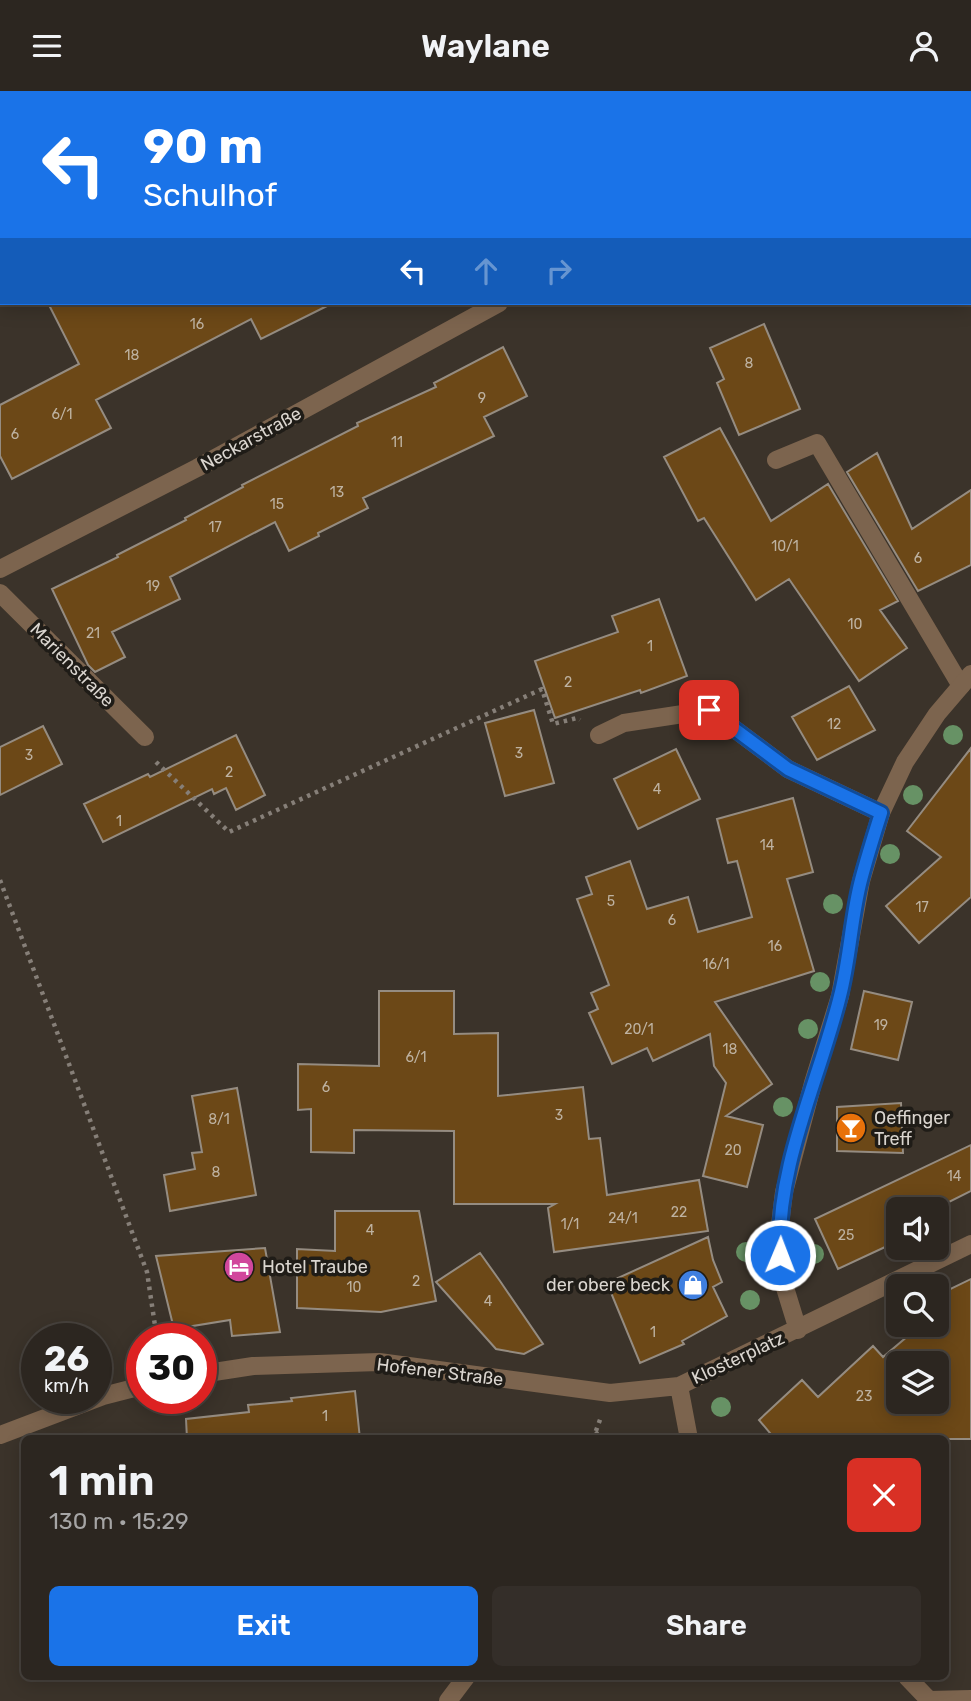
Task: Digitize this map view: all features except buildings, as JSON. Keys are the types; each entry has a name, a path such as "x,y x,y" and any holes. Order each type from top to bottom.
{"street":[{"name":"Neckarstraße","path":"0,569 197,468 495,305"},
{"path":"776,460 817,443 966,680 937,714 905,762 881,813 861,881 840,996 784,1192 779,1233 782,1278 797,1330"},
{"name":"Marienstraße","path":"0,593 140,732"},
{"path":"599,735 624,723 709,710 788,769 881,813"},
{"name":"Klosterplatz","path":"679,1386 971,1244"},
{"name":"Hofener Straße","path":"217,1372 253,1366 379,1362 610,1394 679,1386"},
{"path":"679,1386 688,1435"},
{"path":"0,1435 103,1396 126,1390"},
{"path":"448,1701 464,1680"},
{"path":"909,1680 929,1700 971,1699"}],"path":[{"path":"140,732 136,741 229,832 542,689 551,717"},
{"path":"0,880 148,1272 155,1323"},
{"path":"595,1432 598,1435"}],"place":[{"name":"Oeffinger Treff","path":"851,1128"},
{"name":"Hotel Traube","path":"239,1267"},
{"name":"der obere beck","path":"693,1285"}],"route":[{"path":"709,710 788,769 881,813 861,881 840,996 784,1192 779,1233 780,1255"}]}
